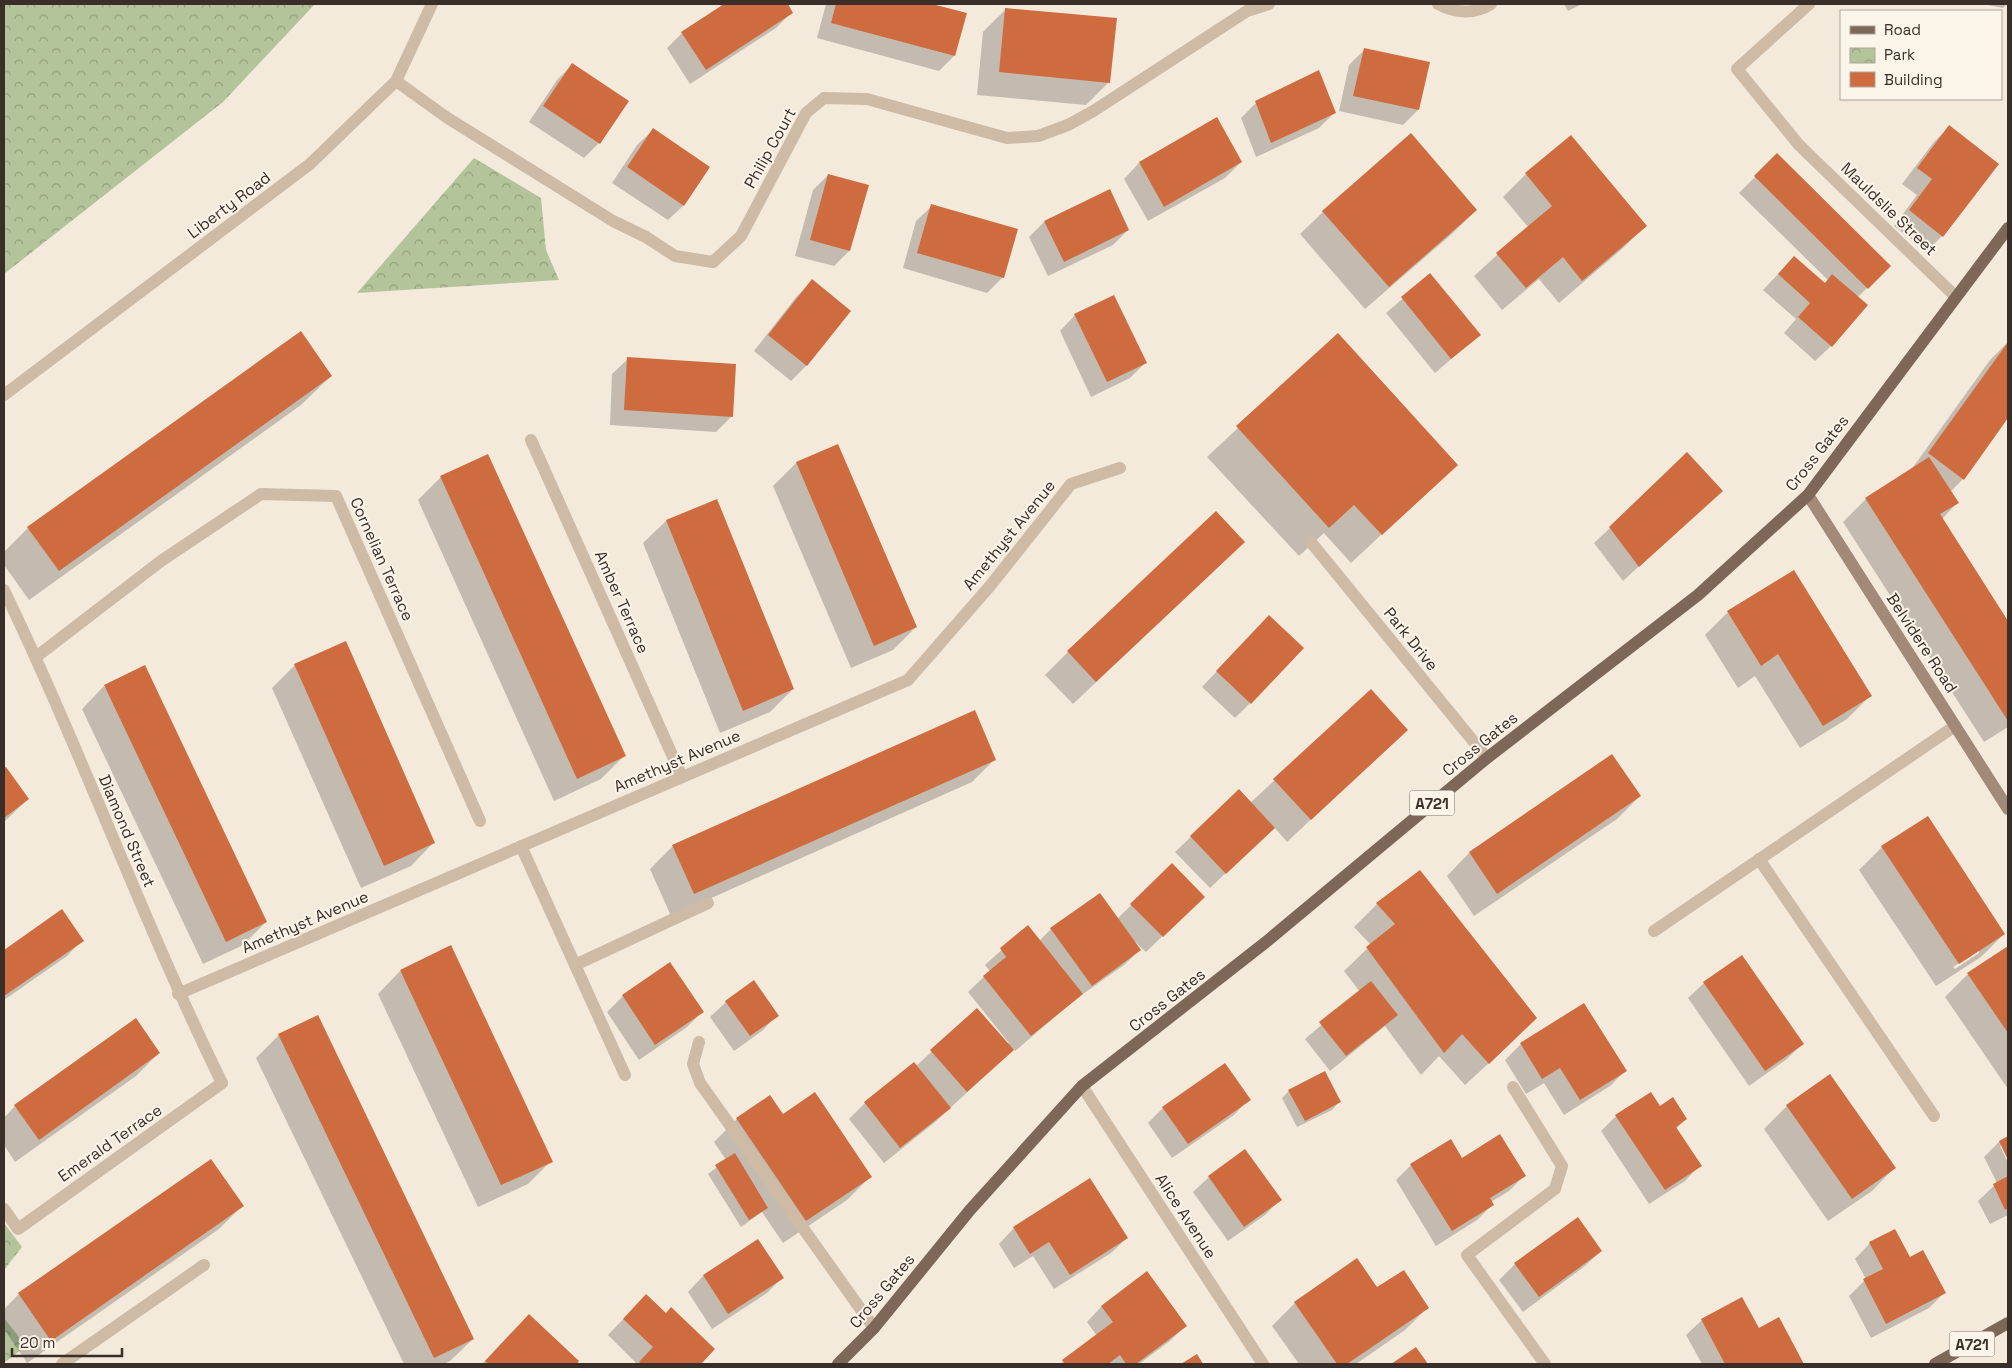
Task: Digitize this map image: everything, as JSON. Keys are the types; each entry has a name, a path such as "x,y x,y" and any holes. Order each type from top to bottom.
{"main road":[{"name":"Cross Gates","path":"838,1364 874,1328 970,1210 1082,1086 1266,942 1487,758 1698,595 1808,495 1955,296 2008,228"},
{"name":"A721","path":"1935,1364 2008,1323"}],"street":[{"name":"Liberty Road","path":"4,395 310,164 396,81 432,4"},
{"name":"Philip Court","path":"396,81 446,117 612,220 646,237 675,256 713,262 741,236 806,113 824,98 867,99 1007,138 1038,136 1068,125 1096,110 1247,11 1269,4"},
{"path":"1438,4 1452,11 1468,12 1491,4"},
{"name":"Mauldslie Street","path":"1809,4 1737,69 1799,146 1955,296"},
{"name":"Amber Terrace","path":"531,440 682,777"},
{"name":"Amethyst Avenue","path":"178,994 908,680 990,586 1071,484 1120,468"},
{"name":"Cornelian Terrace","path":"36,657 161,561 261,494 336,496 480,821"},
{"name":"Belvidere Road","path":"1808,495 2008,809"},
{"name":"Park Drive","path":"1310,541 1487,758"},
{"name":"Diamond Street","path":"4,590 36,657 178,994 222,1084"},
{"path":"1654,931 1955,726"},
{"path":"521,846 625,1075"},
{"path":"1759,859 1934,1116"},
{"path":"576,965 708,903"},
{"path":"699,1042 693,1064 700,1083 874,1328"},
{"name":"Emerald Terrace","path":"4,1209 18,1229 222,1084"},
{"name":"Alice Avenue","path":"1082,1086 1263,1364"},
{"path":"1513,1087 1562,1166 1555,1189 1467,1254 1546,1364"},
{"path":"62,1364 204,1264"}],"green space":[{"path":"4,4 315,4 223,102 4,274"},
{"path":"474,158 541,198 546,250 559,280 357,293"},
{"path":"4,1223 22,1247 4,1270"},
{"path":"4,1318 26,1346 4,1363"}],"building":[{"path":"724,4 788,4 793,13 706,70 681,32"},
{"path":"836,4 932,4 967,13 955,56 831,23"},
{"path":"1005,8 1117,18 1110,83 999,72"},
{"path":"1364,48 1430,62 1419,110 1353,96"},
{"path":"572,63 629,101 600,144 543,106"},
{"path":"1319,70 1336,113 1271,143 1255,101"},
{"path":"1217,117 1242,162 1164,207 1139,162"},
{"path":"1949,125 1999,164 1943,237 1909,210 1932,179 1917,168"},
{"path":"653,128 710,167 684,206 627,167"},
{"path":"1411,133 1477,210 1389,287 1322,211"},
{"path":"1571,135 1647,226 1582,281 1563,257 1526,288 1496,253 1552,206 1525,173"},
{"path":"1777,153 1891,266 1868,289 1754,176"},
{"path":"828,174 869,185 850,251 810,240"},
{"path":"1110,189 1129,230 1064,262 1044,221"},
{"path":"931,204 1018,229 1004,278 917,253"},
{"path":"1794,256 1825,283 1832,274 1868,305 1832,347 1798,317 1810,303 1778,274"},
{"path":"1430,273 1481,335 1451,359 1401,297"},
{"path":"812,279 851,311 807,366 768,335"},
{"path":"1114,295 1147,363 1107,382 1074,314"},
{"path":"301,331 332,376 59,571 27,527"},
{"path":"1338,333 1458,465 1382,535 1354,505 1329,528 1236,426"},
{"path":"2008,342 2008,418 1964,480 1928,453"},
{"path":"627,357 736,364 733,417 624,410"},
{"path":"838,444 917,627 874,646 796,462"},
{"path":"1687,452 1723,491 1639,567 1609,527"},
{"path":"488,454 626,756 577,779 440,476"},
{"path":"1929,457 1959,503 1940,514 2008,621 2008,721 1865,498"},
{"path":"717,499 794,689 743,711 666,520"},
{"path":"1216,511 1245,542 1096,682 1067,651"},
{"path":"1794,570 1872,696 1823,726 1778,654 1761,666 1727,611"},
{"path":"1269,615 1304,648 1251,704 1216,671"},
{"path":"346,641 435,843 384,866 294,664"},
{"path":"145,665 267,922 226,942 104,685"},
{"path":"1371,689 1408,730 1311,820 1273,779"},
{"path":"975,710 996,760 694,894 672,845"},
{"path":"1612,754 1641,796 1497,894 1469,852"},
{"path":"6,767 29,799 4,818 4,768"},
{"path":"1239,789 1275,828 1226,874 1190,836"},
{"path":"1928,816 2005,934 1959,964 1881,846"},
{"path":"1172,863 1205,897 1163,937 1130,904"},
{"path":"1420,870 1537,1018 1489,1064 1462,1034 1444,1053 1366,947 1395,924 1376,903"},
{"path":"1100,893 1141,950 1092,986 1050,928"},
{"path":"62,909 84,941 4,996 4,950"},
{"path":"1028,925 1083,994 1031,1036 983,976 1006,957 1000,948"},
{"path":"451,945 553,1162 501,1185 400,970"},
{"path":"2008,946 2008,1033 1967,973"},
{"path":"1742,955 1804,1044 1765,1071 1703,982"},
{"path":"670,962 704,1012 655,1045 622,995"},
{"path":"754,980 779,1016 750,1036 725,1001"},
{"path":"1371,981 1398,1015 1346,1056 1319,1022"},
{"path":"1584,1003 1627,1071 1580,1100 1560,1068 1542,1079 1520,1043"},
{"path":"977,1008 1014,1050 967,1092 930,1050"},
{"path":"318,1015 474,1339 434,1358 278,1034"},
{"path":"136,1018 160,1053 39,1140 14,1105"},
{"path":"914,1062 951,1108 900,1148 864,1102"},
{"path":"1225,1063 1251,1100 1188,1144 1162,1107"},
{"path":"1325,1071 1341,1102 1305,1121 1288,1090"},
{"path":"1830,1074 1896,1168 1852,1199 1786,1105"},
{"path":"815,1092 872,1177 806,1221 736,1118 770,1095 783,1114"},
{"path":"1651,1092 1660,1106 1673,1097 1687,1119 1676,1127 1702,1166 1665,1190 1615,1115"},
{"path":"1500,1134 1526,1176 1490,1198 1494,1205 1452,1231 1410,1164 1451,1139 1462,1158"},
{"path":"2008,1136 2008,1160 1999,1141"},
{"path":"1245,1149 1282,1200 1244,1227 1208,1176"},
{"path":"735,1153 768,1208 749,1220 715,1165"},
{"path":"211,1159 244,1206 51,1341 18,1293"},
{"path":"2008,1176 2008,1208 2005,1210 1993,1184"},
{"path":"1090,1178 1128,1238 1070,1275 1049,1242 1030,1254 1013,1227"},
{"path":"1578,1217 1602,1251 1539,1297 1514,1263"},
{"path":"1895,1229 1910,1257 1923,1250 1946,1293 1886,1324 1863,1279 1883,1269 1869,1242"},
{"path":"758,1239 784,1278 728,1314 703,1275"},
{"path":"1357,1258 1377,1287 1404,1270 1429,1308 1347,1364 1337,1364 1294,1302"},
{"path":"1147,1271 1187,1326 1136,1364 1126,1364 1120,1355 1108,1364 1065,1364 1062,1360 1113,1322 1101,1306"},
{"path":"646,1294 666,1313 671,1307 715,1349 701,1364 642,1364 639,1362 653,1347 623,1319"},
{"path":"1742,1297 1759,1328 1779,1317 1804,1364 1725,1364 1701,1319"},
{"path":"529,1314 579,1361 577,1364 489,1364 485,1361"},
{"path":"1416,1347 1428,1364 1391,1364"},
{"path":"1197,1354 1203,1364 1181,1364"}]}
